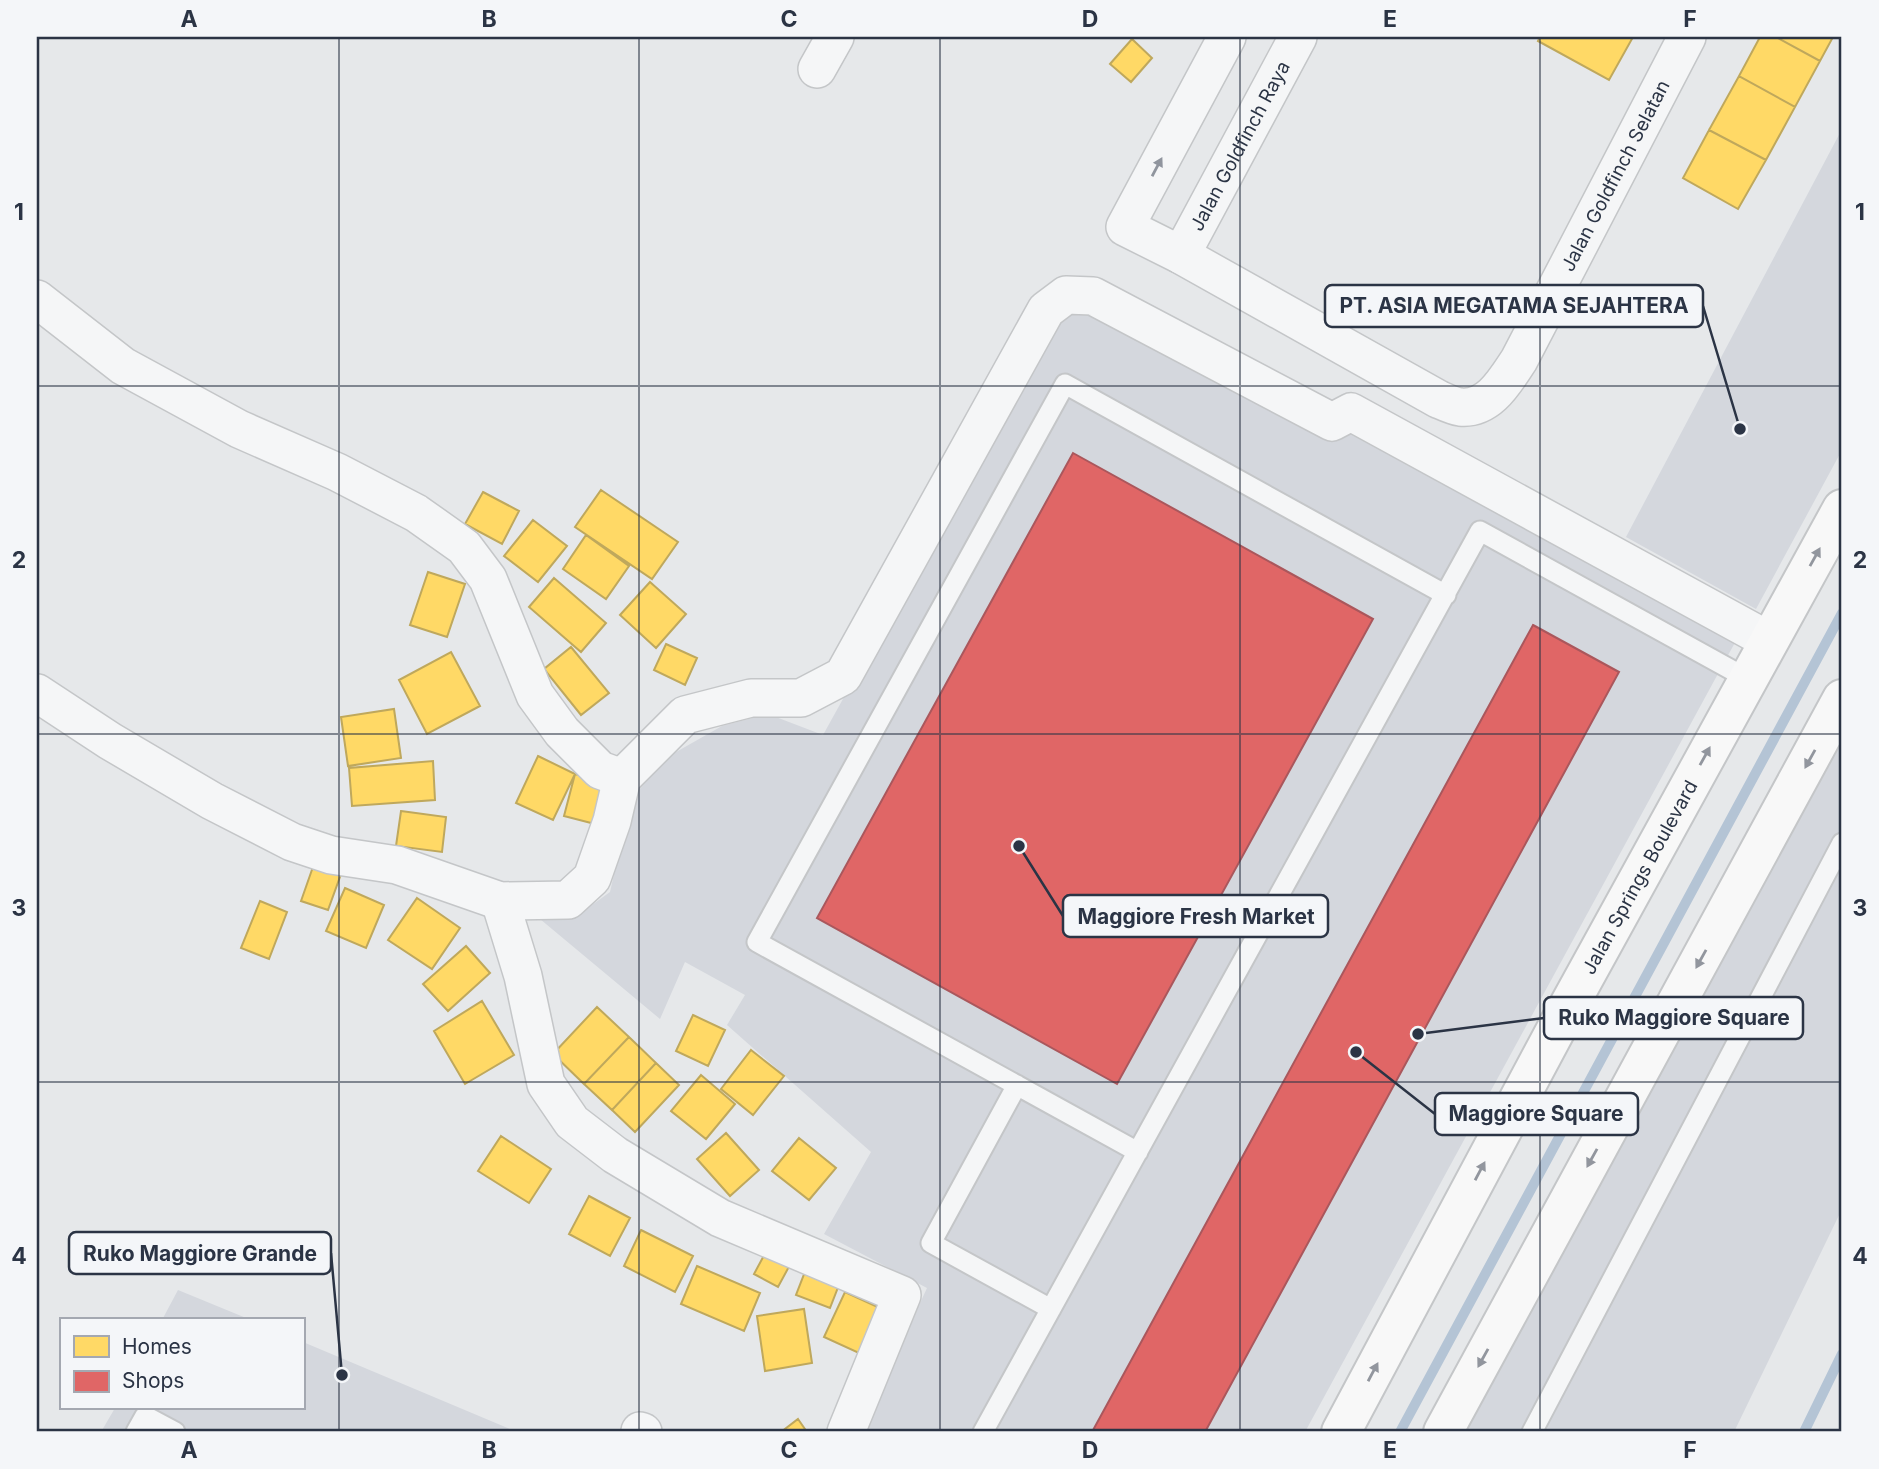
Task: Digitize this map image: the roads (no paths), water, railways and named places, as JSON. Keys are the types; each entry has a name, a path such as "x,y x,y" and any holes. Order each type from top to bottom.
{"main road":[{"name":"Jalan Springs Boulevard","path":"1341,1432 1567,1007 1842,509"},
{"path":"1443,1432 1842,699"}],"street":[{"path":"817,69 835,37"},
{"path":"1181,255 1125,228 1227,37"},
{"name":"Jalan Goldfinch Raya","path":"1181,255 1298,37"},
{"name":"Jalan Goldfinch Selatan","path":"1181,255 1438,400 1461,407 1484,402 1501,387 1519,360 1687,37"},
{"path":"37,693 110,741 212,801 292,842 331,855 397,865 500,901 568,900 592,878 612,821 622,778 685,715 751,698 801,698 843,676 1046,310 1066,295 1093,296 1332,422 1351,412 1768,640"},
{"path":"37,299 123,366 239,429 337,472 416,513 464,547 488,579 535,695 562,732 600,770 622,778"},
{"path":"500,901 523,976 546,1084 572,1122 615,1155 720,1218 902,1295 846,1432"}],"lane":[{"path":"1138,1152 757,942 1065,384 1446,595"},
{"path":"983,1432 1480,531 1748,679"},
{"path":"1532,1432 1842,843"},
{"path":"1017,1085 931,1242 1051,1309"},
{"path":"136,1432 145,1416 175,1432"}],"waterway":[{"path":"1400,1432 1842,613"},
{"path":"1804,1432 1842,1354"}],"place":[{"name":"PT. ASIA MEGATAMA SEJAHTERA","path":"1740,429"},
{"name":"Maggiore Fresh Market","path":"1019,846"},
{"name":"Ruko Maggiore Square","path":"1418,1034"},
{"name":"Maggiore Square","path":"1356,1052"},
{"name":"Ruko Maggiore Grande","path":"342,1375"}]}
